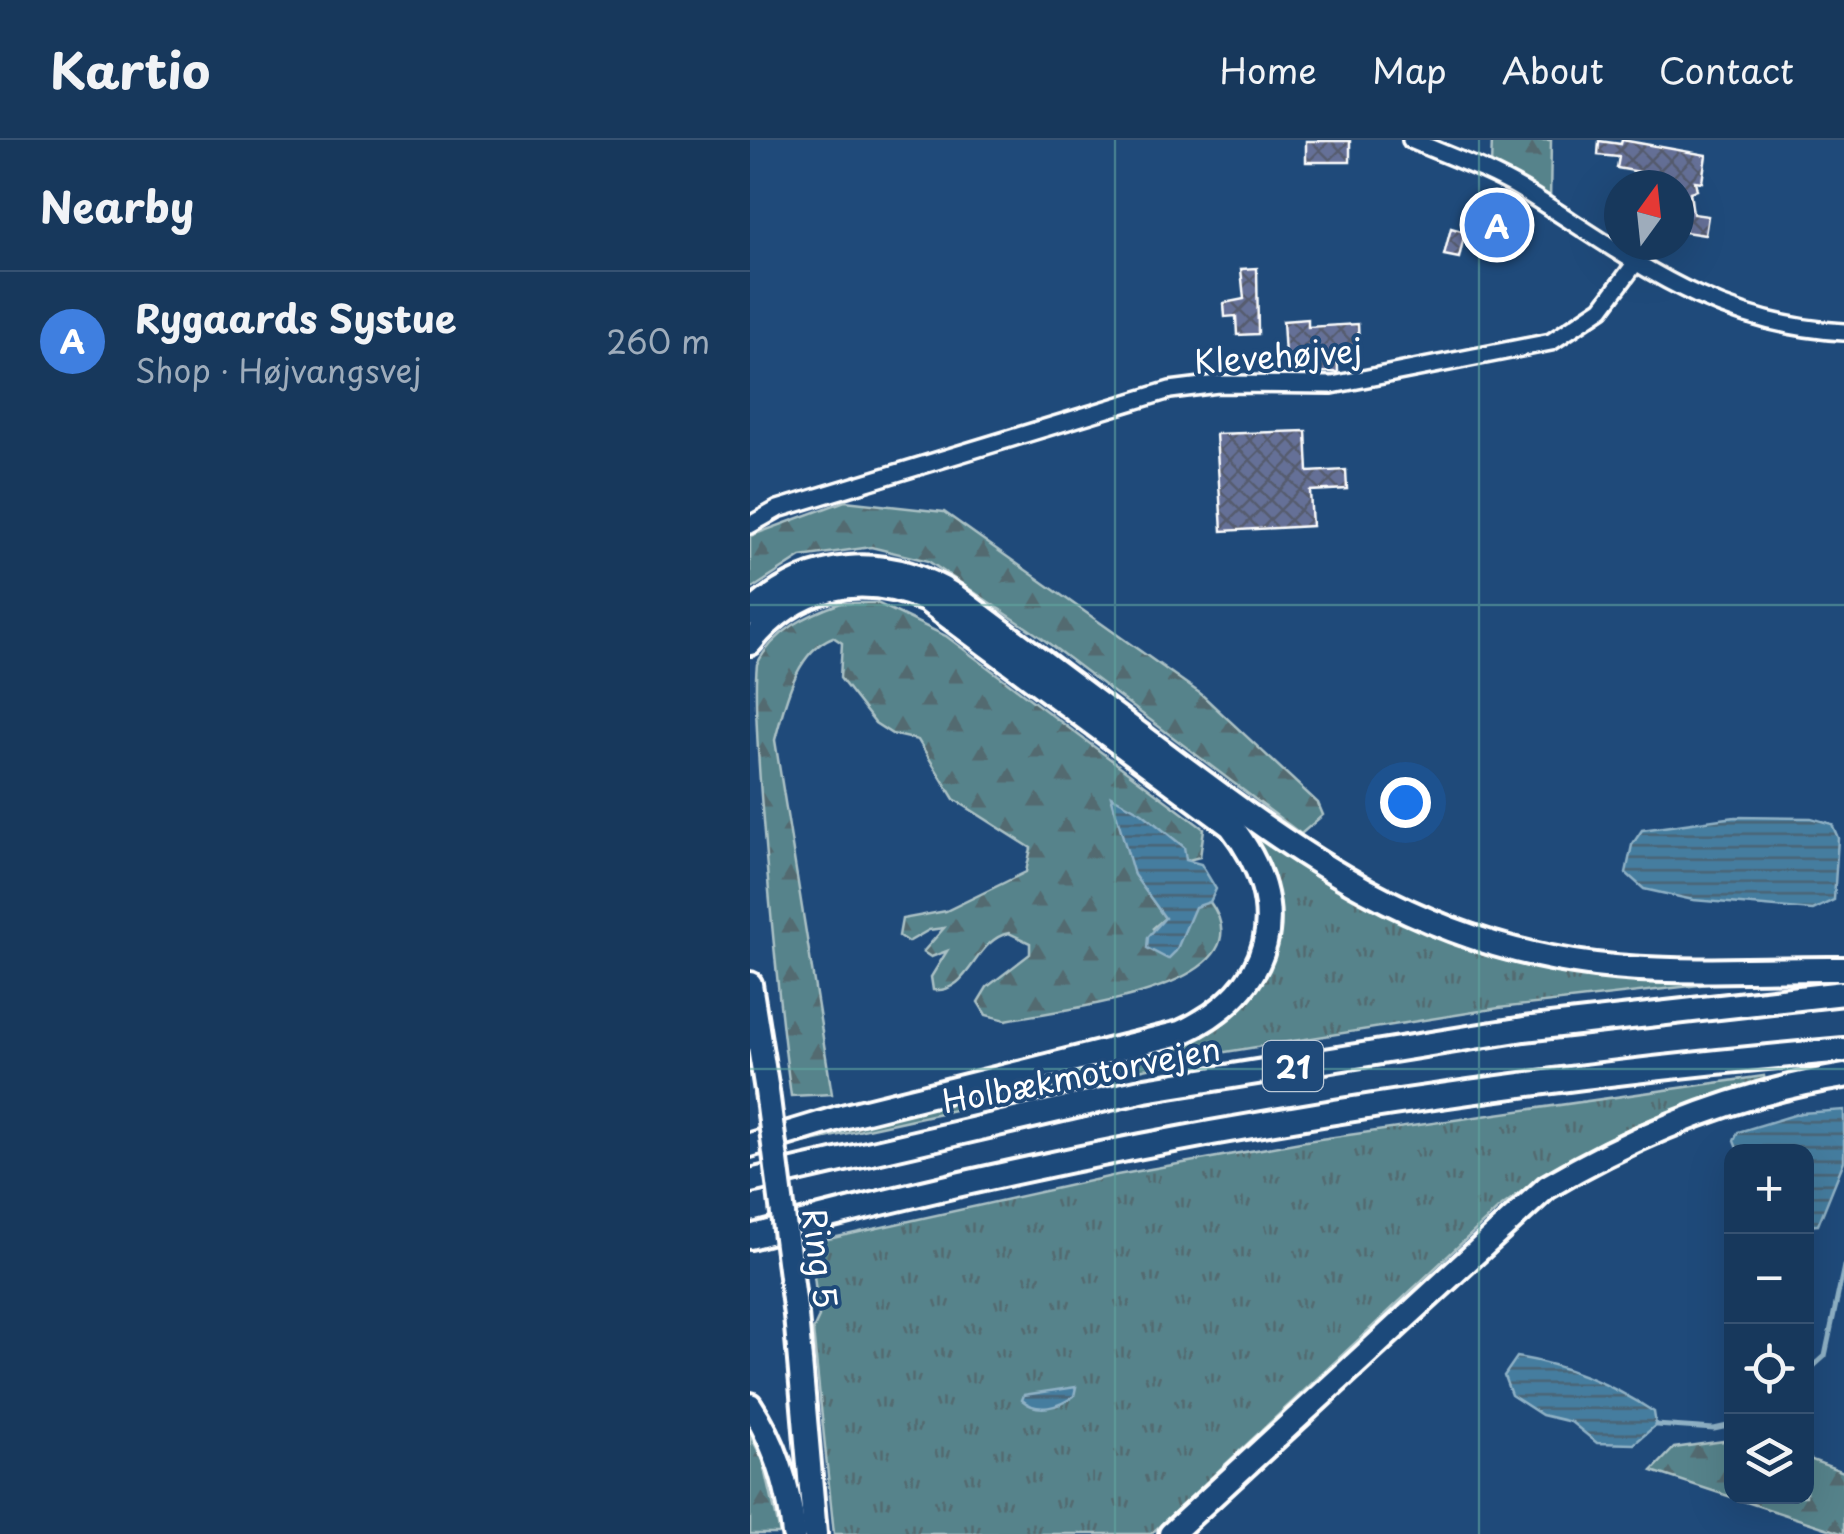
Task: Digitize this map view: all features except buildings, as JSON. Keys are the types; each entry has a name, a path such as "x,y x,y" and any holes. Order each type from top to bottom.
{"highway":[{"path":"750,614 786,585 834,568 882,566 910,574 955,596 1286,843 1354,888 1431,924 1506,947 1594,965 1686,971 1844,968"},
{"path":"750,643 796,600 839,585 881,584 926,600 1231,826 1259,868 1268,913 1264,950 1248,984 1221,1012 1202,1023 1180,1032 842,1117 750,1145"},
{"name":"Ring 5","path":"751,983 796,1315 815,1534"},
{"name":"Holbækmotorvejen","path":"750,1182 1145,1090 1524,1029 1844,993"},
{"name":"21","path":"750,1237 846,1210 1251,1129 1531,1083 1844,1050"},
{"path":"1171,1534 1547,1187 1611,1150 1672,1122 1796,1084 1844,1076"},
{"path":"750,1405 776,1454 794,1534"}],"street":[{"path":"1412,140 1522,190 1634,265 1725,308 1814,331 1844,332"},
{"name":"Klevehøjvej","path":"750,525 778,509 1170,390 1218,384 1332,385 1552,342 1602,308 1634,265"}],"green space":[{"path":"1492,140 1551,140 1550,203 1491,166"},
{"path":"845,501 944,512 1201,694 1318,803 1323,815 1301,834 1039,636 928,561 871,547 801,557 750,590 750,536"},
{"path":"841,603 877,603 946,636 1204,829 1200,857 1134,874 1165,918 1152,929 1199,903 1210,902 1221,932 1212,956 1186,975 1150,990 1006,1020 986,1015 978,1002 987,987 1030,954 1030,943 1009,933 988,945 956,984 933,990 931,977 947,951 931,957 923,952 944,928 929,930 908,942 899,936 902,919 946,911 1026,872 1031,848 954,799 918,740 892,734 875,723 840,678 842,643 833,637 809,654 801,667 775,740 832,1094 791,1096 762,806 757,664 773,642 793,625"},
{"path":"1236,817 1441,936 1734,981 1499,1008 1213,1054 793,1145 792,1140 1150,1051 1209,1031 1238,1011 1258,987 1272,960 1278,932 1270,872 1256,843"},
{"path":"1764,1076 1765,1082 1691,1104 1624,1130 1561,1165 1498,1209 1151,1534 834,1534 813,1330 819,1317 810,1243 1117,1175 1306,1141"},
{"path":"750,1435 763,1460 780,1534 750,1534"},
{"path":"1724,1441 1724,1495 1652,1471 1674,1448"},
{"path":"1814,1461 1844,1472 1844,1534 1753,1504 1814,1504"}],"water":[{"path":"1111,796 1142,813 1184,847 1186,860 1201,864 1216,889 1210,902 1195,907 1176,951 1168,959 1147,948 1148,937 1165,918 1134,875"},
{"path":"1735,817 1811,818 1832,824 1838,838 1834,900 1813,910 1693,900 1644,889 1626,873 1632,845 1642,830"},
{"path":"1844,1110 1844,1161 1818,1225 1814,1225 1814,1144 1734,1141 1738,1132 1801,1113"},
{"path":"1517,1357 1553,1365 1606,1385 1654,1412 1656,1425 1634,1444 1597,1443 1571,1422 1542,1415 1511,1395 1504,1376"},
{"path":"1076,1387 1074,1396 1055,1406 1035,1407 1022,1400 1024,1395"}],"waterway":[{"path":"1814,1366 1825,1356 1844,1266"},
{"path":"1656,1425 1724,1427"}],"place":[{"name":"Rygaards Systue","path":"1497,225"}]}
